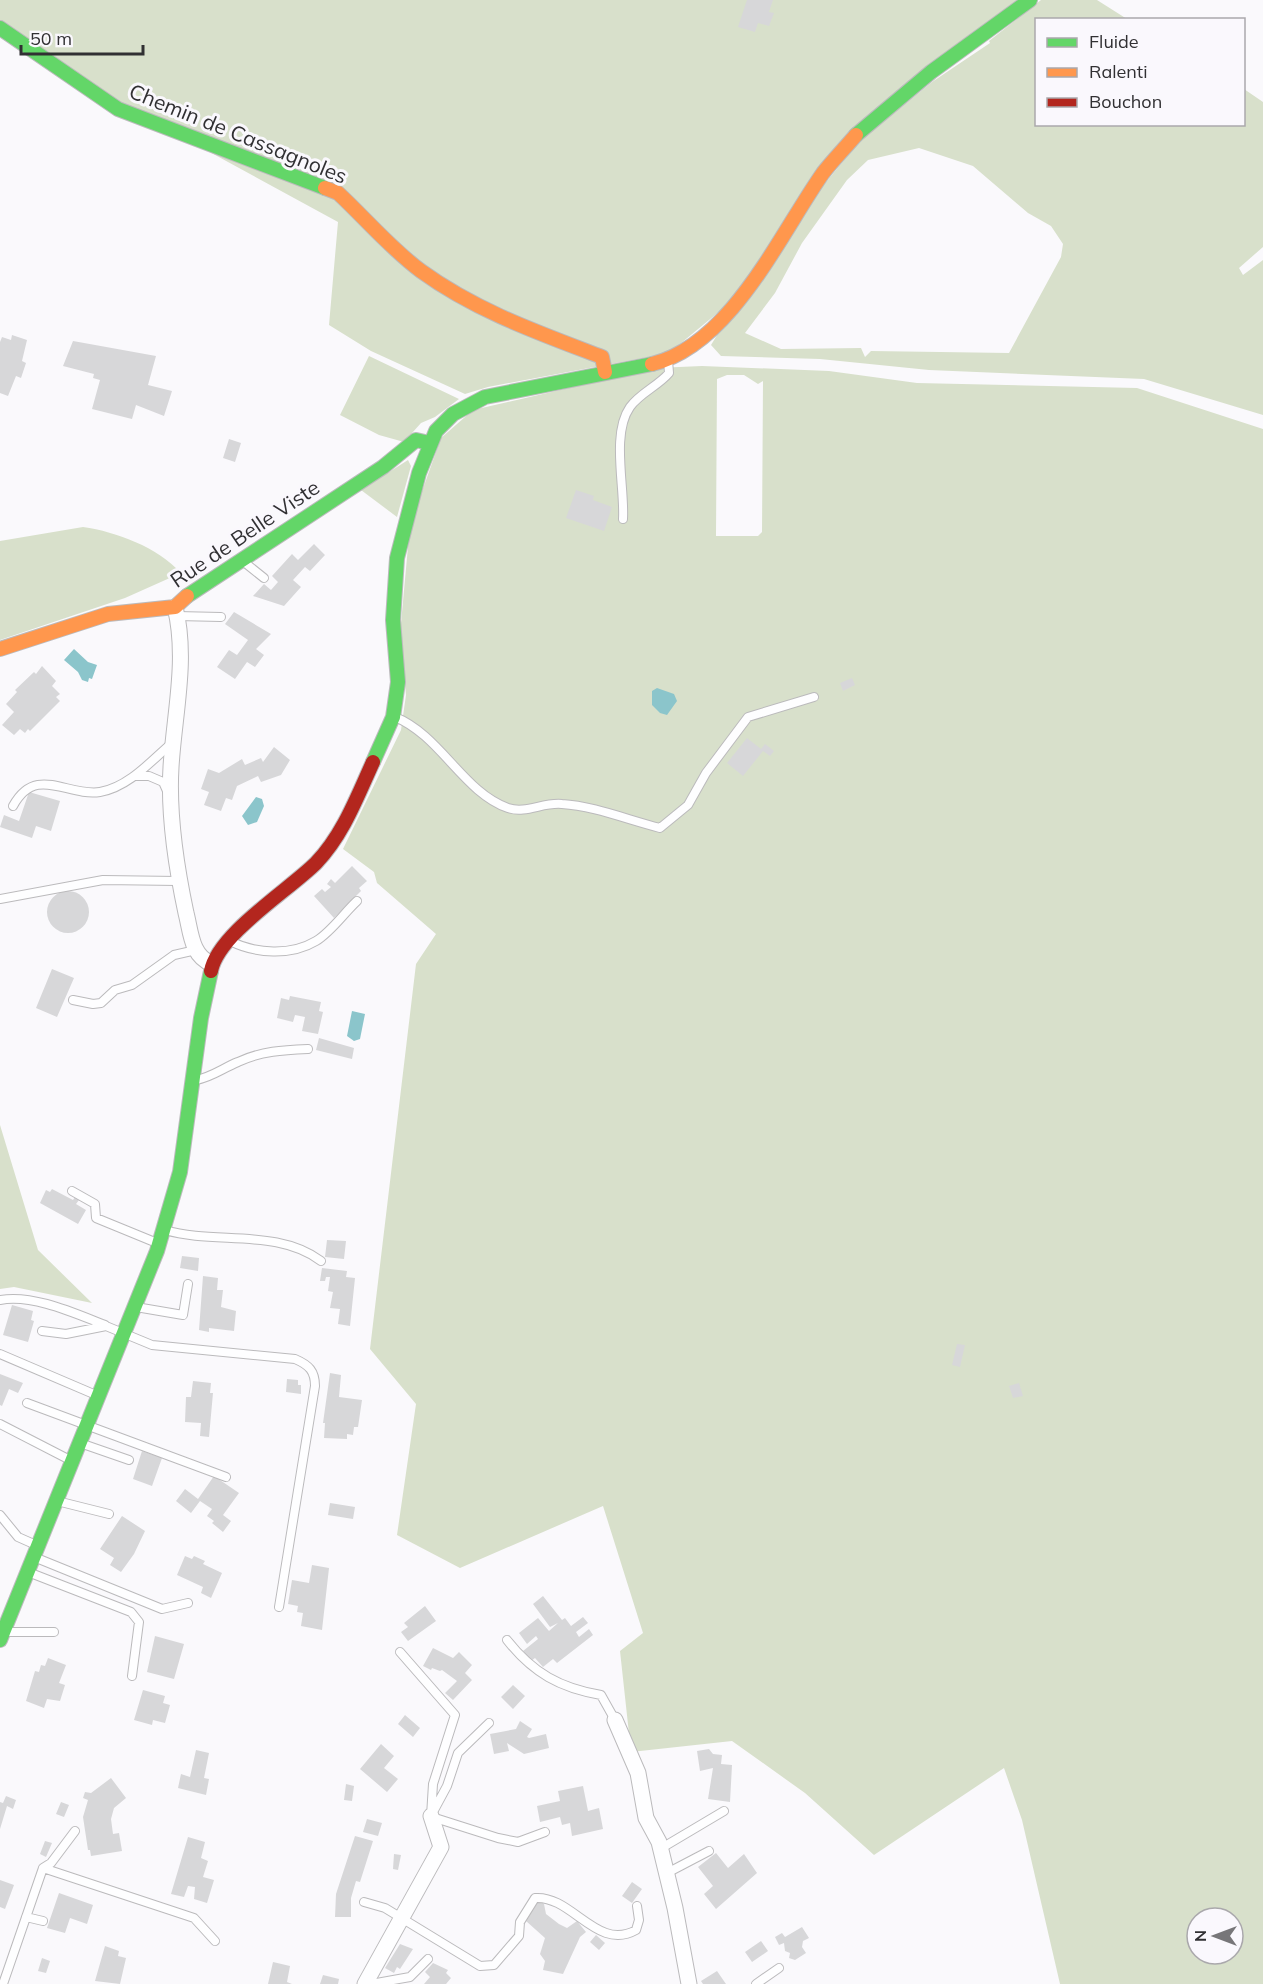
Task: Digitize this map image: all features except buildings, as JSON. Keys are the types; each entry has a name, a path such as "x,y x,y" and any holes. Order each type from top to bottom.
{"street":[{"path":"1,1634 135,1306 161,1236 180,1172 192,1081 212,964 229,940 316,863 331,845 348,817 393,717 398,682 393,620 394,578 401,538 429,443 444,420 485,396 668,359 688,349 732,309 748,289 818,182 857,134 931,72 1030,0"},
{"name":"Chemin de Cassagnoles","path":"0,28 118,110 338,193 370,226 420,270 465,300 522,327 602,357 605,372"},
{"name":"Rue de Belle Viste","path":"0,648 108,614 176,612 185,597 383,466 416,440 429,443"},
{"path":"176,612 181,638 173,742 172,803 178,881 196,950 201,957 212,964"},
{"path":"615,1720 638,1773 646,1818 660,1849 667,1873 688,1984"},
{"path":"365,1984 441,1847 431,1816"}],"lane":[{"path":"623,519 621,464 623,424 630,407 669,373 668,359"},
{"path":"240,560 264,578"},
{"path":"176,612 221,617"},
{"path":"393,717 414,725 479,790 508,808 526,810 550,804 567,804 660,828 688,805 706,773 747,717 814,698"},
{"path":"13,806 19,795 28,788 63,785 81,793 102,792 133,776 173,742"},
{"path":"133,776 149,776 163,782 172,803"},
{"path":"0,899 103,880 178,881"},
{"path":"229,940 259,952 296,948 316,941 357,901"},
{"path":"73,1000 93,1004 101,1003 115,990 132,985 174,955 196,950"},
{"path":"192,1081 220,1072 237,1062 262,1053 308,1049"},
{"path":"72,1191 94,1204 96,1218 161,1236 290,1244 307,1250 321,1261"},
{"path":"135,1306 183,1315 188,1284"},
{"path":"0,1300 12,1298 35,1302 124,1331 133,1338 152,1345 295,1359 307,1364 315,1375 279,1607"},
{"path":"42,1331 66,1334 106,1326"},
{"path":"0,1354 97,1395"},
{"path":"27,1403 226,1477"},
{"path":"0,1424 71,1461"},
{"path":"78,1442 129,1460"},
{"path":"55,1500 109,1514"},
{"path":"0,1515 18,1538 35,1551 162,1610 188,1603"},
{"path":"27,1571 130,1612 140,1622 132,1676"},
{"path":"1,1634 54,1632"},
{"path":"507,1640 524,1662 553,1682 601,1695 615,1720"},
{"path":"400,1652 455,1715 433,1784 431,1816"},
{"path":"431,1816 447,1786 459,1753 489,1723"},
{"path":"660,1849 724,1811"},
{"path":"431,1816 498,1838 518,1842 545,1832"},
{"path":"3,1984 43,1868 51,1863 75,1831"},
{"path":"667,1873 709,1851"},
{"path":"43,1868 194,1918 215,1941"},
{"path":"364,1902 385,1908 433,1935 480,1966 494,1965 519,1936 520,1922 535,1898 546,1898 596,1929 616,1937 636,1930 639,1920 637,1906"},
{"path":"26,1917 43,1921"},
{"path":"370,1984 410,1977 428,1959"},
{"path":"756,1984 779,1968"}],"green space":[{"path":"0,0 1019,0 898,91 726,306 669,353 488,387 465,394 371,351 329,325 338,222 127,107 0,20"},
{"path":"1041,0 1097,0 1125,18 1035,18 1035,126 1245,126 1245,90 1263,102 1263,247 1239,268 1243,275 1263,260 1263,415 1144,379 929,370 820,359 721,356 711,345 822,187 859,142 932,82 990,43 989,41","holes":["919,148 973,166 1028,213 1051,226 1063,244 1061,257 1009,353 871,351 865,357 861,348 781,349 745,333 775,293 802,243 847,180 868,160"]},
{"path":"369,356 459,399 435,417 421,423 404,442 379,435 340,415"},
{"path":"702,366 829,371 917,383 1137,388 1263,429 1263,1984 1060,1984 1022,1820 1004,1768 874,1855 805,1793 732,1741 631,1752 620,1651 643,1633 603,1506 460,1568 397,1535 416,1404 370,1349 416,964 436,934 377,883 374,872 343,849 401,730 406,695 400,634 410,525 441,438 473,410 656,368","holes":["727,375 744,375 758,384 763,381 762,532 758,536 716,536 717,379"]},
{"path":"408,460 411,466 397,517 361,490"},
{"path":"83,527 136,542 160,556 181,573 125,598 0,640 0,541"},
{"path":"0,1125 38,1250 92,1303 14,1287 0,1289"}],"water":[{"path":"74,649 88,662 97,665 92,679 89,678 88,682 82,680 78,672 64,660"},
{"path":"657,688 674,694 677,701 667,715 660,713 652,705 652,691"},
{"path":"256,797 262,799 264,806 257,822 248,825 242,816"},
{"path":"352,1011 365,1014 360,1039 354,1041 347,1036"}],"traffic: fast":[{"path":"856,135 931,72 1030,0"},
{"path":"0,28 118,109 325,188"},
{"path":"373,762 393,717 398,682 393,620 397,558 419,473 436,431 453,414 485,397 652,364"},
{"path":"187,596 383,467 416,440 429,443"},
{"path":"0,1640 157,1251 180,1172 201,1018 211,971"}],"traffic: slow":[{"path":"652,364 680,353 706,335 729,311 771,255 823,173 856,135"},
{"path":"325,188 338,193 399,253 442,285 509,320 602,357 605,372"},
{"path":"0,649 108,614 175,607 187,596"}],"traffic: jam":[{"path":"211,971 216,957 240,928 304,874 326,852 349,815 373,762"}]}
